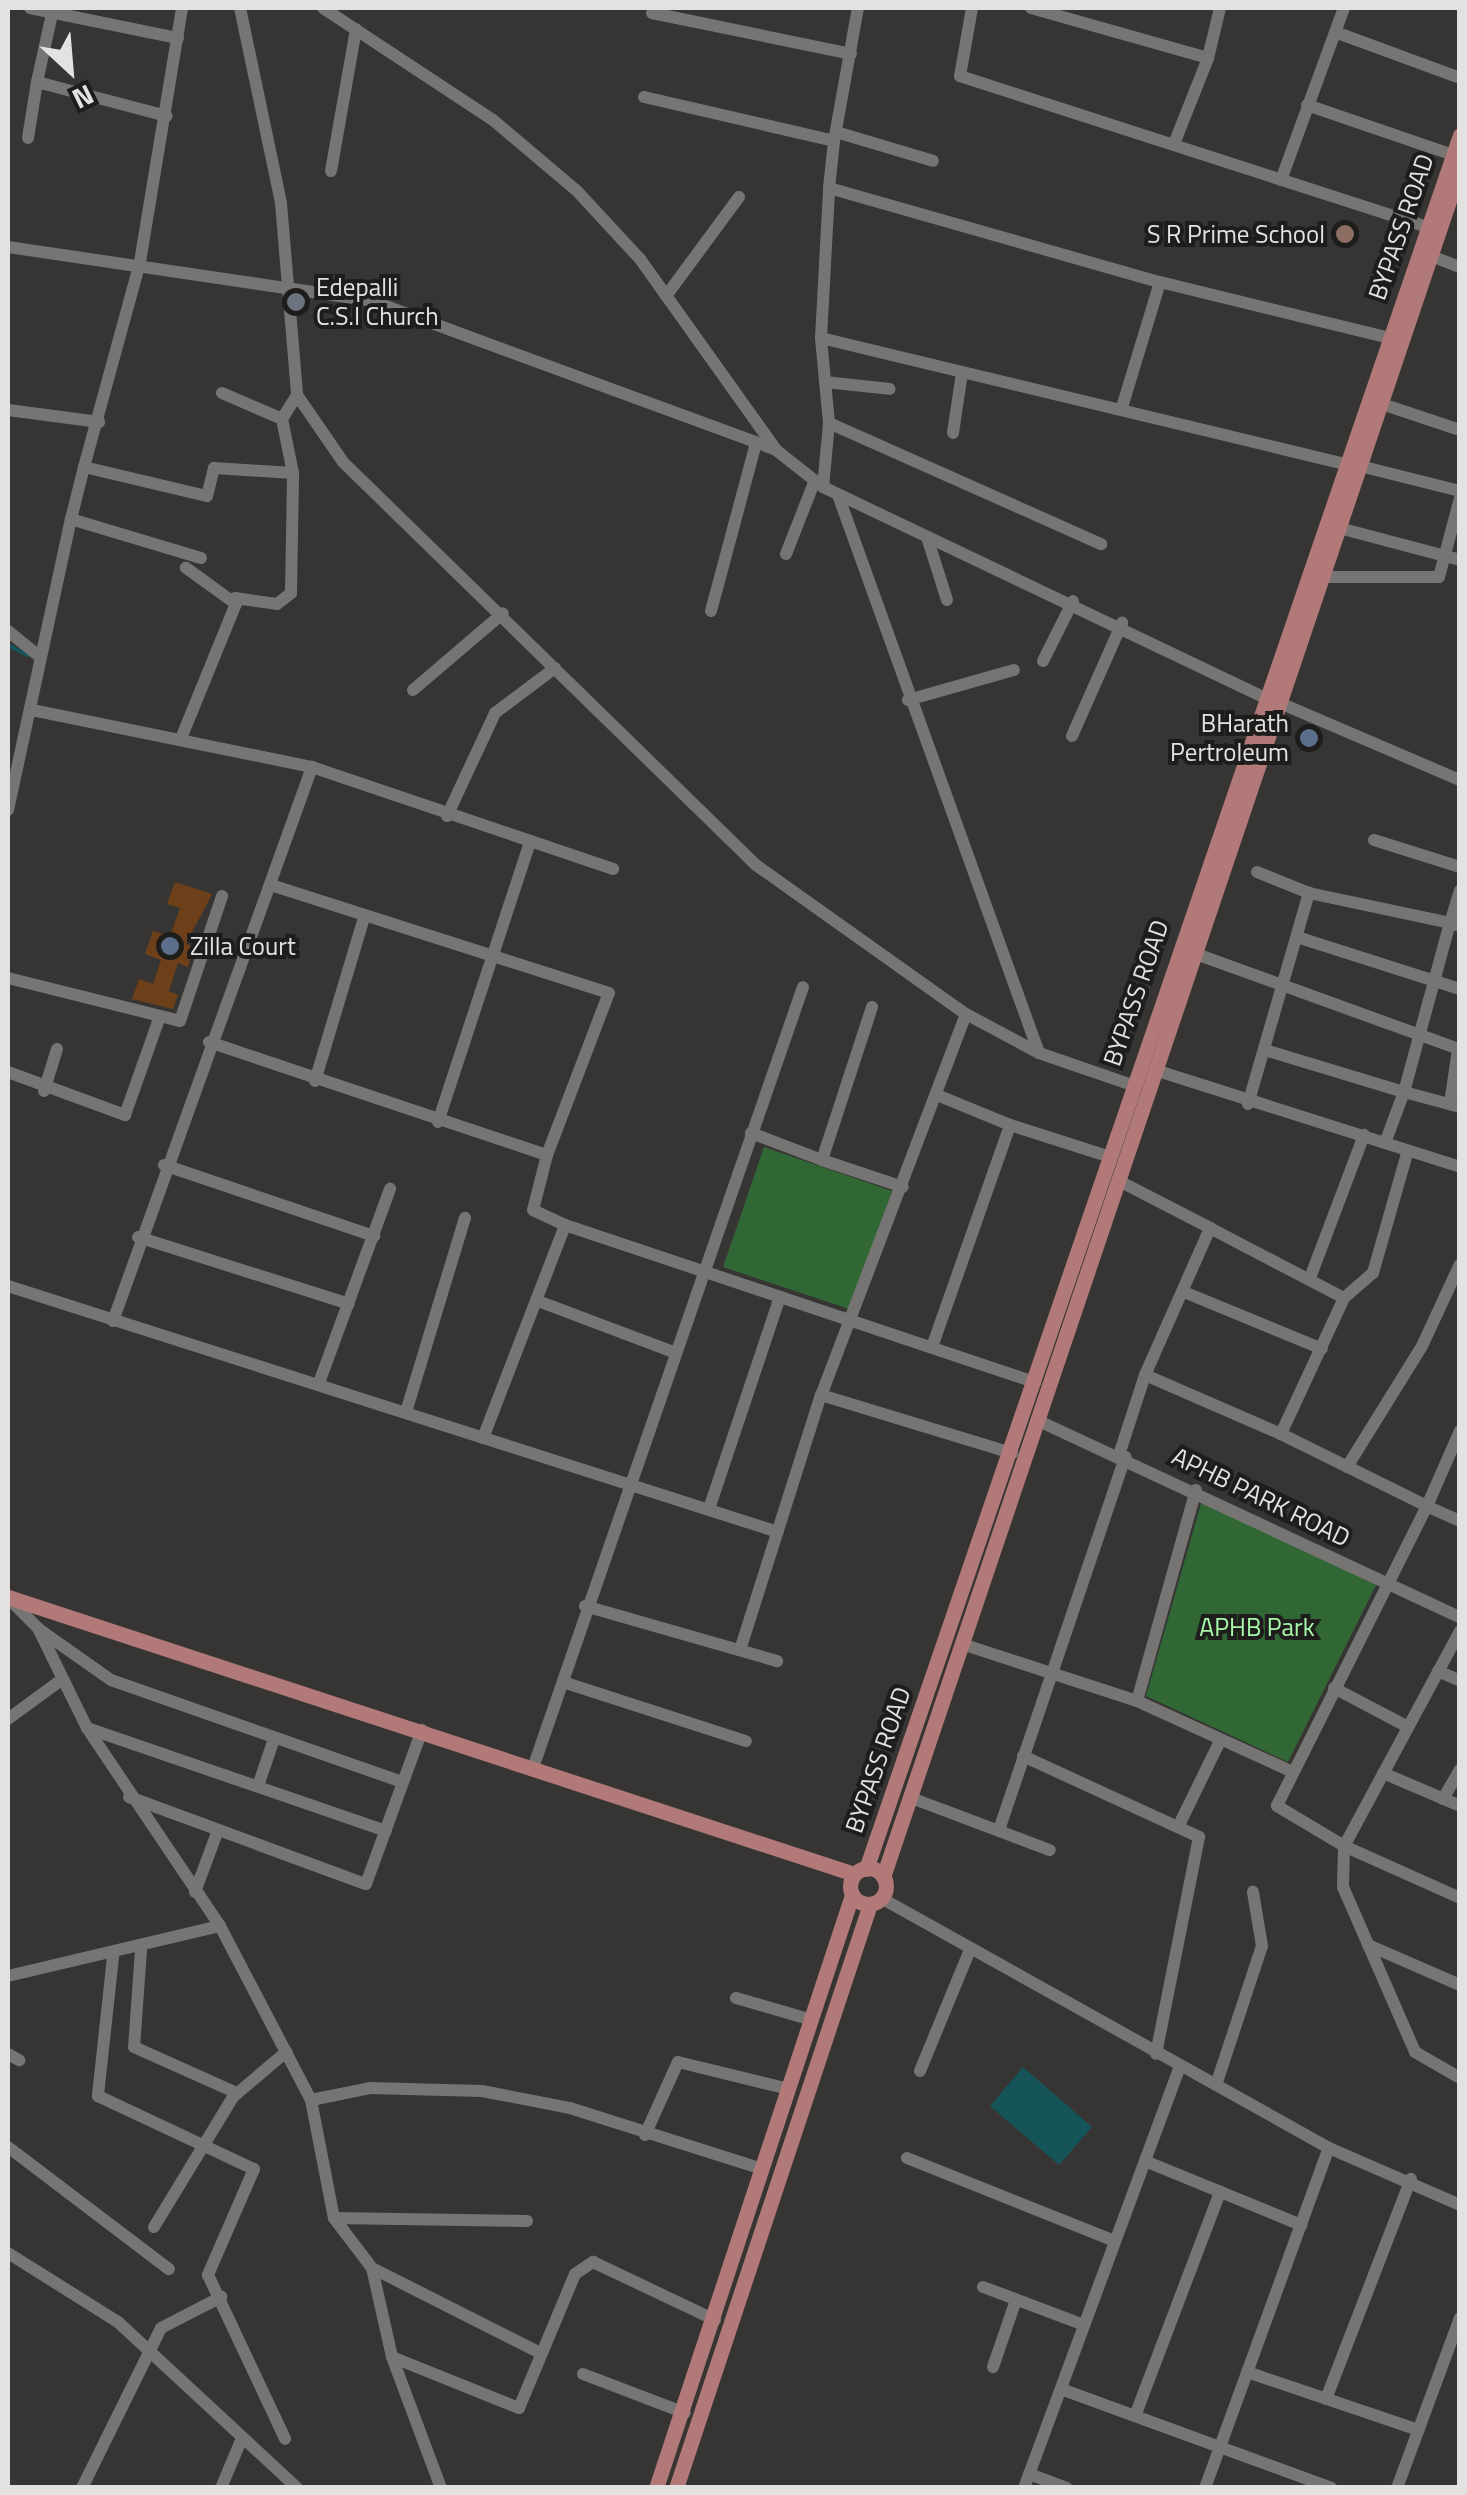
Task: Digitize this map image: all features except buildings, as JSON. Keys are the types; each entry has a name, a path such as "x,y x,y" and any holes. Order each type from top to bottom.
{"main road":[{"name":"BYPASS ROAD","path":"676,2488 883,1877 966,1646 1280,703 1344,529 1431,256 1454,203 1460,136"},
{"name":"BYPASS ROAD","path":"656,2488 685,2413 860,1871 1012,1453 1107,1156 1342,463 1426,227 1456,162"},
{"path":"8,1597 883,1877"},
{"path":"852,1895 876,1901"}],"street":[{"path":"30,8 178,38"},
{"path":"92,20 106,8"},
{"path":"8,810 70,519 140,262 168,116 182,8"},
{"path":"240,8 282,202 284,286 298,395 343,462 503,613 756,865 966,1014 1039,1053 1132,1085"},
{"path":"324,8 493,120 577,191 666,296 776,450 819,483 927,537 1122,623 1264,696"},
{"path":"786,554 819,483 829,422 821,338 829,188 858,8"},
{"path":"972,8 960,76 1426,227"},
{"path":"1035,8 1208,58"},
{"path":"1174,144 1208,58 1220,8"},
{"path":"1281,180 1344,8"},
{"path":"652,12 851,54"},
{"path":"28,138 52,14"},
{"path":"331,171 356,29"},
{"path":"1335,32 1460,78"},
{"path":"37,82 168,116"},
{"path":"644,97 835,136 933,161"},
{"path":"1307,105 1456,162"},
{"path":"829,188 1160,282 1389,338"},
{"path":"666,296 739,197"},
{"path":"8,246 140,262 372,302 776,450"},
{"path":"1431,256 1460,267"},
{"path":"1123,404 1160,282"},
{"path":"821,338 962,373 1123,404 1342,463"},
{"path":"953,433 962,373"},
{"path":"825,382 890,388"},
{"path":"222,392 282,419"},
{"path":"186,568 235,598 277,604 290,593 293,472 282,419 298,395"},
{"path":"1385,405 1460,430"},
{"path":"8,410 99,422"},
{"path":"829,422 1101,544"},
{"path":"711,611 756,443"},
{"path":"84,466 208,496 214,468 293,472"},
{"path":"1324,577 1426,582 1453,558 1460,494 1364,467"},
{"path":"838,495 908,700 1039,1053"},
{"path":"70,519 201,558"},
{"path":"1344,529 1453,558"},
{"path":"927,537 947,600"},
{"path":"182,736 235,598"},
{"path":"1044,661 1073,601"},
{"path":"413,690 503,613"},
{"path":"1072,736 1122,623"},
{"path":"8,631 39,656"},
{"path":"447,816 496,713 555,668"},
{"path":"908,700 1014,670"},
{"path":"1280,703 1460,780"},
{"path":"32,710 182,736 312,767 447,816 613,869"},
{"path":"113,1321 138,1237 312,767"},
{"path":"1374,840 1460,866"},
{"path":"438,1122 530,844"},
{"path":"1257,872 1309,893 1455,925"},
{"path":"271,885 364,918 608,993 547,1155 533,1210 566,1225 1035,1382"},
{"path":"1385,1143 1455,925 1460,890"},
{"path":"1248,1104 1309,893"},
{"path":"8,978 180,1020 222,896"},
{"path":"315,1081 364,918"},
{"path":"1297,937 1460,989"},
{"path":"1199,955 1283,992 1458,1049 1455,1106 1264,1050"},
{"path":"534,1764 566,1682 585,1606 803,986"},
{"path":"822,1160 872,1007"},
{"path":"740,1650 821,1395 856,1320 966,1014"},
{"path":"8,1072 44,1090 125,1115 160,1016"},
{"path":"209,1042 315,1081 547,1155"},
{"path":"44,1090 57,1050"},
{"path":"1158,1071 1248,1104 1364,1135 1407,1154 1460,1168"},
{"path":"937,1095 1010,1125 1107,1156"},
{"path":"932,1346 1010,1125"},
{"path":"751,1133 903,1187"},
{"path":"1310,1278 1364,1135"},
{"path":"1281,1434 1344,1298 1373,1274 1407,1154"},
{"path":"164,1165 374,1236"},
{"path":"1122,1183 1344,1298"},
{"path":"319,1383 390,1189"},
{"path":"406,1412 465,1218"},
{"path":"484,1438 566,1225"},
{"path":"1000,1828 1054,1670 1145,1375 1210,1228"},
{"path":"138,1237 349,1304"},
{"path":"1347,1467 1422,1346 1460,1264"},
{"path":"8,1286 778,1532"},
{"path":"1184,1292 1322,1350"},
{"path":"709,1509 780,1297"},
{"path":"538,1301 674,1352"},
{"path":"1145,1375 1281,1434 1460,1521"},
{"path":"821,1395 1012,1453"},
{"name":"APHB PARK ROAD","path":"1041,1422 1196,1490 1460,1617"},
{"path":"1459,1430 1427,1506 1277,1806 1344,1846 1460,1898"},
{"path":"1136,1702 1196,1490"},
{"path":"8,1597 38,1628 99,1674 403,1782"},
{"path":"585,1606 778,1661"},
{"path":"38,1628 60,1681 87,1728 129,1796 220,1926 311,2100 334,2218 372,2268 392,2357 441,2488"},
{"path":"1460,1631 1344,1846 1344,1887 1416,2055 1460,2078"},
{"path":"966,1646 1054,1670 1293,1772"},
{"path":"1438,1671 1460,1681"},
{"path":"8,1719 60,1681"},
{"path":"566,1682 746,1741"},
{"path":"1334,1688 1408,1727"},
{"path":"87,1728 259,1784 386,1831"},
{"path":"129,1796 366,1884 422,1730"},
{"path":"259,1784 274,1739"},
{"path":"1180,1823 1220,1741"},
{"path":"1023,1756 1180,1823 1198,1846 1156,2054"},
{"path":"1443,1799 1460,1769"},
{"path":"1384,1773 1460,1806"},
{"path":"914,1798 1050,1850"},
{"path":"195,1892 218,1830"},
{"path":"1216,2085 1262,1946 1253,1892"},
{"path":"876,1901 1329,2148 1411,2179 1459,2204"},
{"path":"8,1976 113,1957 220,1926"},
{"path":"1368,1945 1460,1985"},
{"path":"141,1950 134,2047 237,2093"},
{"path":"920,2071 969,1952"},
{"path":"113,1957 98,2096 204,2142 255,2176 207,2267 285,2440"},
{"path":"736,1998 812,2020"},
{"path":"154,2227 237,2093 286,2052"},
{"path":"645,2134 678,2062 789,2089"},
{"path":"1068,2488 1027,2481 1180,2066"},
{"path":"311,2100 370,2088 482,2092 762,2169"},
{"path":"8,2147 169,2270"},
{"path":"1205,2488 1329,2148"},
{"path":"907,2158 1116,2241"},
{"path":"1145,2161 1301,2225"},
{"path":"1326,2399 1411,2179"},
{"path":"1136,2416 1220,2192"},
{"path":"334,2218 528,2220"},
{"path":"8,2252 150,2350 297,2488"},
{"path":"392,2357 519,2408 538,2352 584,2264 715,2320"},
{"path":"372,2268 538,2352"},
{"path":"983,2287 1084,2325"},
{"path":"82,2488 166,2322 220,2298"},
{"path":"993,2367 1016,2300"},
{"path":"1397,2488 1460,2318"},
{"path":"1247,2372 1418,2430"},
{"path":"583,2374 685,2413"},
{"path":"1061,2389 1220,2447 1298,2482 1330,2488"},
{"path":"221,2488 242,2438"}],"green space":[{"path":"764,1147 892,1191 852,1310 723,1267"},
{"name":"APHB Park","path":"1202,1500 1376,1585 1288,1762 1146,1696"}],"water":[{"path":"1023,2067 1092,2127 1059,2165 990,2106"}],"waterway":[{"path":"8,645 28,655"}],"place":[{"name":"S R Prime School","path":"1345,234"},
{"name":"Edepalli C.S.I Church","path":"296,302"},
{"name":"BHarath Pertroleum","path":"1309,738"},
{"name":"Zilla Court","path":"170,946"}]}
